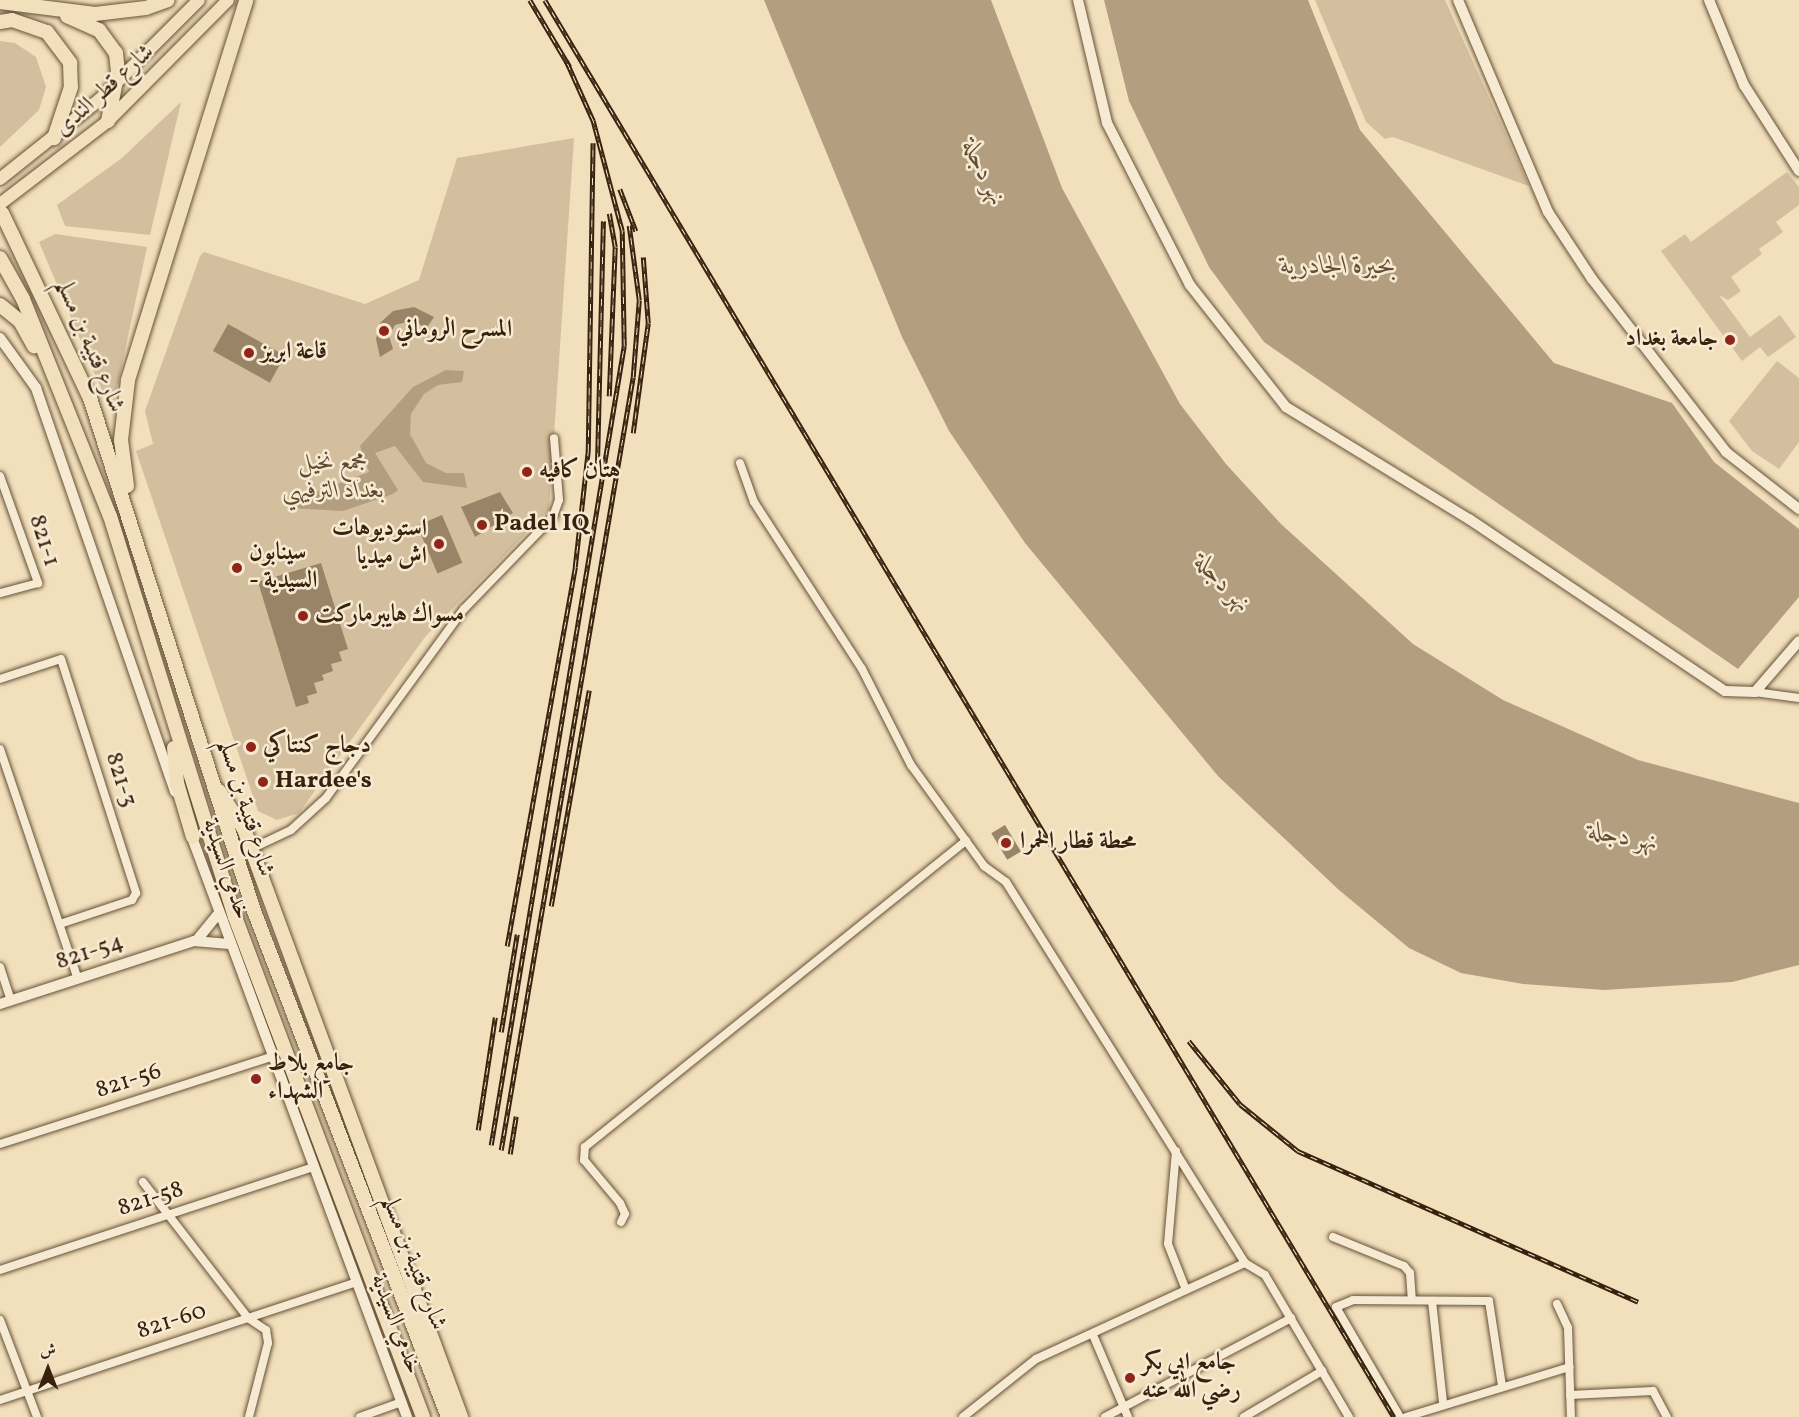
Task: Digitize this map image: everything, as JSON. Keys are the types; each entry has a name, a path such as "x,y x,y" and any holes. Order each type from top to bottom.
{"highway":[{"path":"0,2 112,13 168,0"},
{"path":"135,529 121,440 128,380 246,0"},
{"path":"44,8 80,21 109,39 116,53 116,84 108,121"},
{"path":"0,22 12,20 47,32 70,63 71,87 54,138"},
{"name":"شارع قتيبة بن مسلم","path":"1,208 90,398 135,529 254,911 448,1417"},
{"name":"شارع قتيبة بن مسلم","path":"0,258 61,393 110,516 174,737 235,917 423,1417"},
{"path":"0,305 20,321 61,393"},
{"path":"174,737 177,783 193,837"},
{"path":"215,786 238,818 251,849 461,1417"}],"main road":[{"name":"شارع قطر الندى","path":"0,179 54,138 116,84 199,0"},
{"name":"شارع قطر الندى","path":"1,208 108,121 228,0"}],"street":[{"path":"1077,0 1107,123 1190,285 1286,406 1469,519 1725,691 1755,692 1799,698"},
{"path":"1458,0 1548,212 1592,279 1726,452 1799,509"},
{"path":"1709,0 1744,85 1799,171"},
{"name":"خدمي السيدية","path":"0,338 36,388 144,713 193,837 229,945 407,1417"},
{"path":"251,849 291,830 326,798 464,609 553,517 559,500 554,438"},
{"path":"740,463 754,502 862,669 911,765 984,866 1006,882 1245,1263 1265,1275 1349,1417"},
{"name":"821-1","path":"0,476 38,583 0,593"},
{"path":"1755,692 1799,641"},
{"name":"821-3","path":"0,679 61,659 136,893 132,900 60,924"},
{"path":"0,749 78,979"},
{"path":"621,1222 625,1214 620,1203 584,1160 588,1144 966,841"},
{"name":"821-54","path":"5,1003 194,941 208,932 218,914"},
{"name":"821-54","path":"194,941 229,945"},
{"path":"0,967 5,1003"},
{"name":"821-56","path":"0,1144 271,1057"},
{"path":"1176,1151 1168,1244 1186,1290"},
{"name":"821-58","path":"0,1270 314,1167"},
{"path":"143,1182 248,1318 266,1330 268,1343 249,1417"},
{"path":"1333,1237 1404,1266 1410,1273 1412,1300"},
{"path":"963,1417 1036,1359 1093,1335 1245,1263"},
{"name":"821-60","path":"0,1400 357,1282"},
{"path":"1400,1417 1336,1307 1353,1300 1490,1303 1502,1386"},
{"path":"1432,1300 1443,1402"},
{"path":"1557,1304 1568,1328 1571,1417"},
{"path":"1105,1417 1291,1318"},
{"path":"0,1320 37,1417"},
{"path":"1093,1335 1128,1417"},
{"path":"1406,1417 1443,1402 1570,1367"},
{"path":"1245,1417 1322,1371"},
{"path":"1570,1395 1653,1391 1667,1417"},
{"path":"360,1417 402,1402"}],"green space":[{"path":"1315,0 1445,0 1529,186 1393,137 1385,139 1366,122"},
{"path":"0,41 15,43 36,57 46,87 39,110 0,147"},
{"path":"181,102 150,235 65,226 57,205 122,158"},
{"name":"مجمع نخيل بغداد الترفيهي","path":"574,138 549,510 425,637 299,813 277,820 258,811 136,451 153,444 145,411 200,256 204,252 365,304 419,280 457,158"},
{"path":"1787,172 1799,187 1799,205 1776,222 1783,232 1759,249 1762,254 1731,277 1741,291 1728,300 1719,295 1750,337 1780,315 1796,337 1768,357 1760,347 1742,361 1661,251 1685,234 1691,242"},
{"path":"55,234 147,247 114,402 108,405 39,242"},
{"path":"1777,361 1799,378 1799,442 1779,469 1752,451 1729,421"}],"water":[{"name":"نهر دجلة","path":"764,0 991,0 1062,188 1180,404 1226,464 1281,524 1413,644 1503,700 1638,760 1799,803 1799,965 1732,982 1604,990 1523,984 1461,973 1409,948 1339,890 1218,776 1025,543 949,431 902,337"},
{"name":"بحيرة الجادرية","path":"1104,0 1308,0 1360,130 1554,363 1672,403 1714,462 1799,529 1799,597 1738,669 1264,342 1209,267 1129,101"},
{"path":"446,370 464,371 462,382 438,385 424,394 411,414 410,434 426,463 446,473 464,473 467,488 423,482 395,446 375,453 398,490 393,494 343,511 289,508 289,502 369,472 360,446 413,387"}],"building":[{"name":"المسرح الروماني","path":"414,307 434,317 426,329 414,320 395,325 389,336 393,349 380,357 376,339 380,323 393,311"},
{"name":"قاعة ابريز","path":"228,324 285,356 270,383 213,351"},
{"name":"Padel IQ","path":"500,492 513,513 475,537 461,507"},
{"name":"استوديوهات اش ميديا","path":"442,515 462,563 437,573 417,526"},
{"name":"مسواك هايبرماركت","path":"321,563 348,649 339,652 342,661 331,664 333,671 322,675 324,680 314,683 317,693 307,696 309,703 296,707 258,582"},
{"name":"محطة قطار الحمرا","path":"1005,825 1021,852 1007,860 991,833"}],"railway":[{"path":"530,0 570,67"},
{"path":"545,0 1394,1417"},
{"path":"491,1145 624,346 622,231 593,121 566,61"},
{"path":"507,946 575,567 588,451 593,143"},
{"path":"620,189 636,231"},
{"path":"609,214 615,247 609,396"},
{"path":"597,474 603,221"},
{"path":"501,1150 633,377 639,300 629,226"},
{"path":"633,433 648,323 643,257"},
{"path":"551,906 589,690"},
{"path":"501,1032 517,934"},
{"path":"478,1130 495,1017"},
{"path":"1189,1041 1240,1104 1298,1151 1638,1302"},
{"path":"510,1154 516,1116"}],"place":[{"name":"المسرح الروماني","path":"384,331"},
{"name":"جامعة بغداد","path":"1730,340"},
{"name":"قاعة ابريز","path":"249,353"},
{"name":"هتان كافيه","path":"527,472"},
{"name":"Padel IQ","path":"482,525"},
{"name":"استوديوهات اش ميديا","path":"439,544"},
{"name":"سينابون - السيدية","path":"237,568"},
{"name":"مسواك هايبرماركت","path":"303,616"},
{"name":"دجاج كنتاكي","path":"251,747"},
{"name":"Hardee's","path":"263,782"},
{"name":"محطة قطار الحمرا","path":"1006,843"},
{"name":"جامع بلاط الشهداء","path":"256,1079"},
{"name":"جامع ابي بكر رضي الله عنه","path":"1130,1378"}]}
